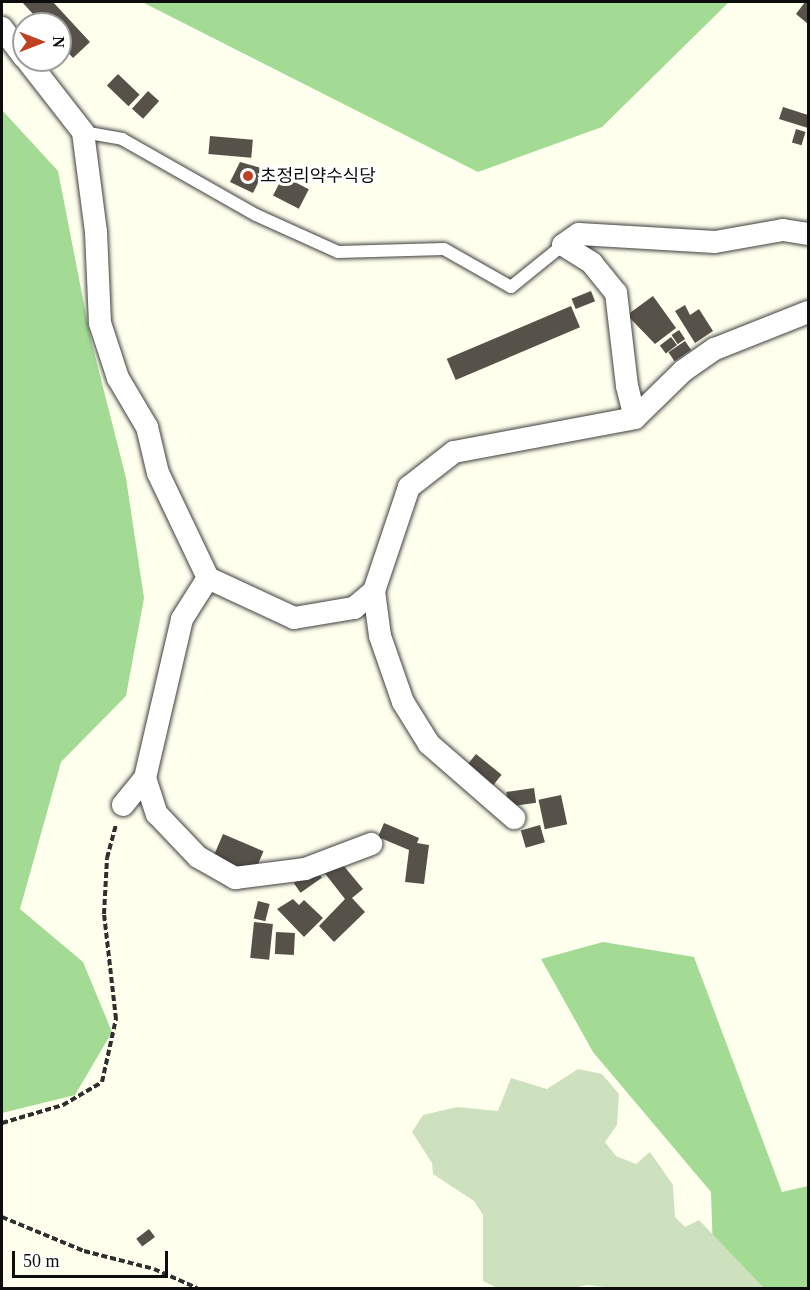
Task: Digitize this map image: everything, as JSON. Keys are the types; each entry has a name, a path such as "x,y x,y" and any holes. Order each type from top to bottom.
{"street":[{"path":"2,28 12,41"},
{"path":"36,72 83,132 96,232 99,323 118,378 147,427 159,472 208,578 294,618 354,608 374,591"},
{"path":"634,418 627,386 616,293 592,263 563,245 579,234 715,242 783,230 808,234"},
{"path":"514,819 429,744 408,711 380,636 374,591 409,487 454,452 634,418 683,371 715,349 808,312"},
{"path":"123,805 145,778 182,619 208,578"},
{"path":"145,778 158,814 198,858 235,878 305,869 371,844"}],"lane":[{"path":"83,132 122,139 256,215 338,252 444,249 511,287 563,245"}],"path":[{"path":"2,1123 63,1105 102,1082 116,1019 104,914 107,858 123,805"},
{"path":"2,1217 84,1251 154,1269 197,1288"}],"green space":[{"path":"142,2 729,2 602,127 478,172"},
{"path":"2,110 58,171 91,340 126,478 144,598 126,696 61,762 20,909 83,962 112,1032 75,1095 2,1113"},
{"path":"603,942 694,957 782,1192 808,1186 808,1288 674,1288 713,1253 711,1192 593,1052 541,959"},
{"path":"578,1069 602,1074 619,1094 617,1125 605,1142 616,1156 636,1164 650,1152 673,1185 675,1217 685,1227 699,1220 764,1288 612,1288 587,1285 573,1288 497,1288 483,1281 483,1215 474,1201 433,1174 432,1163 412,1132 423,1115 457,1107 498,1111 511,1078 547,1089"}],"building":[{"path":"22,2 53,2 62,12 31,12"},
{"path":"805,2 808,2 808,24 796,14"},
{"path":"72,23 90,42 72,57"},
{"path":"118,74 140,95 128,106 107,86"},
{"path":"148,91 159,101 143,119 132,109"},
{"path":"783,107 808,115 808,128 779,119"},
{"path":"796,129 806,132 801,145 792,142"},
{"path":"210,136 253,140 251,158 208,154"},
{"name":"초정리약수식당","path":"240,162 265,169 253,193 230,182"},
{"path":"283,176 309,189 299,209 273,196"},
{"path":"591,291 595,301 576,309 572,299"},
{"path":"653,296 676,328 655,344 627,315"},
{"path":"685,305 690,315 699,309 713,331 695,343 675,311"},
{"path":"571,306 580,327 456,380 447,359"},
{"path":"679,330 685,339 678,344 672,335"},
{"path":"671,337 677,345 666,353 660,345"},
{"path":"685,341 691,350 675,361 668,352"},
{"path":"476,754 502,775 490,789 465,768"},
{"path":"534,788 536,803 508,807 506,792"},
{"path":"561,795 567,824 545,829 539,800"},
{"path":"384,823 419,838 417,843 429,845 424,884 405,882 409,850 378,837"},
{"path":"540,825 545,842 526,848 521,831"},
{"path":"223,834 264,851 253,875 213,858"},
{"path":"338,859 363,889 352,898 365,912 334,942 319,926 345,899 323,871"},
{"path":"315,868 322,878 301,893 294,883"},
{"path":"293,899 299,905 304,900 323,918 304,937 277,909"},
{"path":"258,901 270,904 265,921 254,918"},
{"path":"254,922 273,924 269,960 250,958"},
{"path":"276,932 295,933 294,955 275,954"},
{"path":"149,1229 155,1237 142,1247 136,1239"}],"place":[{"name":"초정리약수식당","path":"248,176"}]}
